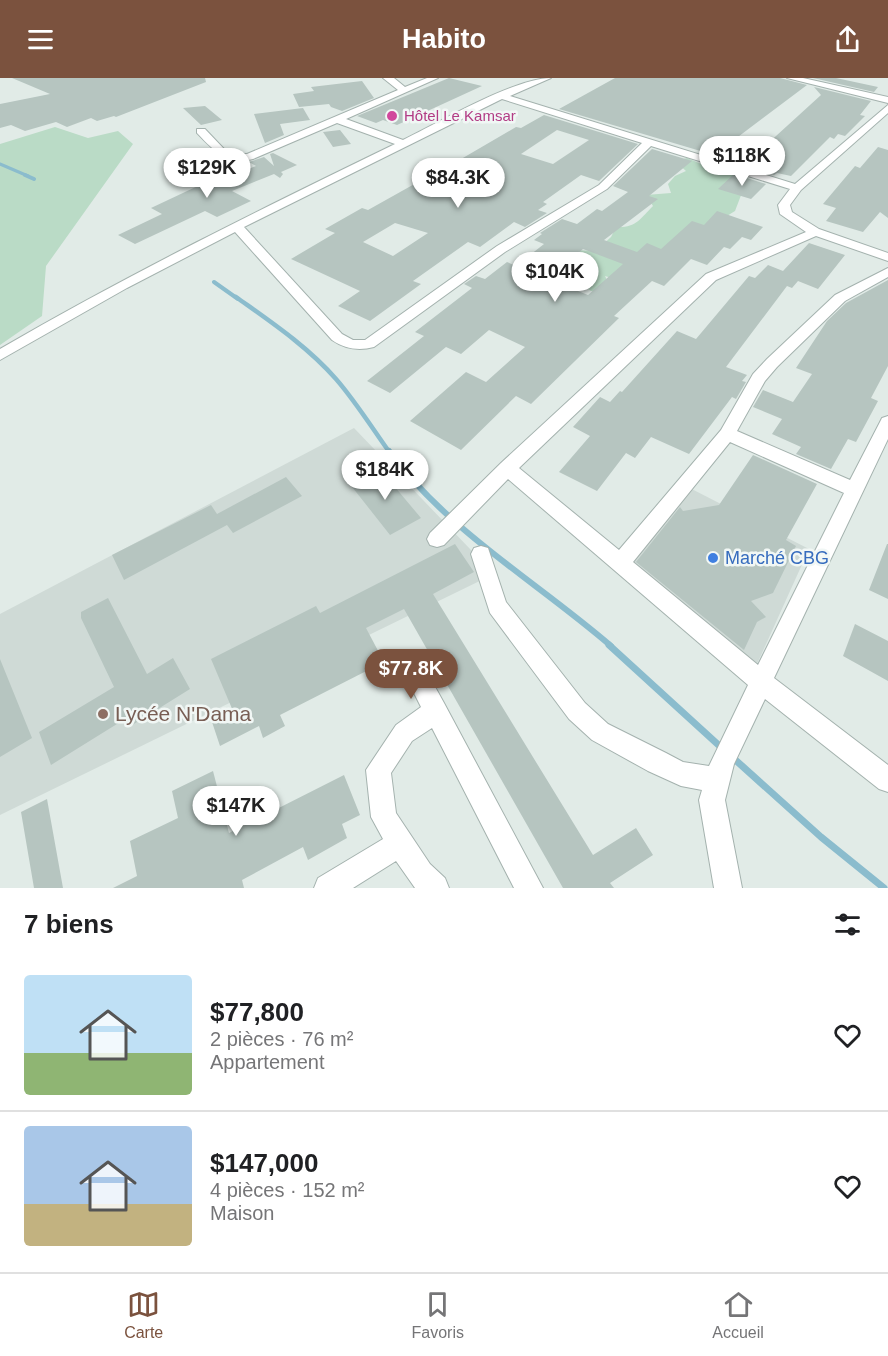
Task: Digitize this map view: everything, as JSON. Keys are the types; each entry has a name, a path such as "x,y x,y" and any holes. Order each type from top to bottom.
{"street":[{"path":"387,78 403,90"},
{"path":"201,131 224,155 236,159 249,157 434,78"},
{"path":"0,355 64,316 236,226 501,96 547,78"},
{"path":"791,78 888,100"},
{"path":"501,96 797,188"},
{"path":"888,108 797,188 784,205 786,214 815,232 888,257"},
{"path":"336,119 404,144"},
{"path":"236,226 337,337 351,345 369,344 501,249 603,187 649,142"},
{"path":"444,532 503,472 711,277 815,232"},
{"path":"620,563 727,434 759,378 779,355 840,298 888,272"},
{"path":"728,888 712,800 720,771 757,688 888,422"},
{"path":"727,434 855,490"},
{"path":"503,472 620,563 757,688 888,780"},
{"path":"481,554 497,606 577,711 600,732 681,774 720,771"},
{"path":"415,673 529,888"},
{"path":"435,888 420,874 384,817 378,770 404,733 436,711"},
{"path":"328,888 400,843"}],"shaded area":[{"name":"Lycée N'Dama","path":"354,428 494,574 0,815 0,614"},
{"path":"678,482 809,549 757,664 621,560"}],"green space":[{"path":"55,127 88,138 118,131 133,144 46,266 42,316 0,345 0,144"},
{"path":"687,158 711,168 740,173 748,177 735,211 621,281 605,276 610,286 607,294 591,291 581,284 553,289 543,277 556,273 550,264 573,250 596,251 611,237 616,227 628,226 637,222 653,206 646,195 671,193 668,184 675,176 686,171 675,161"}],"building":[{"path":"12,78 205,78 206,82 116,117 97,121 91,118 67,127 56,122 25,131 11,125 0,128 0,104 50,94"},
{"path":"449,78 482,86 397,125 383,120 376,123 357,116"},
{"path":"615,78 780,78 807,85 714,155 559,109"},
{"path":"813,78 836,78 878,87 874,92"},
{"path":"362,81 374,98 342,111 329,104 299,107 293,94 314,91 311,87"},
{"path":"814,87 871,101 860,115 865,116 845,136 838,134 834,139 830,137 791,176 777,173 774,175 743,166 821,95"},
{"path":"205,106 222,120 201,125 183,108"},
{"path":"303,108 310,120 280,124 284,135 265,143 254,114"},
{"path":"544,115 638,144 599,181 581,175 543,202 547,204 538,210 547,213 525,227 514,222 480,247 468,242 413,281 421,284 370,321 338,306 360,291 291,259 335,233 325,229 362,208 368,210 418,182 420,183 516,127 521,128","holes":["557,130 589,140 553,164 521,154","395,223 428,233 393,256 363,242"]},
{"path":"340,130 351,144 333,147 323,132"},
{"path":"878,147 888,150 888,218 880,212 863,232 826,221 836,208 823,204 855,166 860,168"},
{"path":"652,149 692,161 649,196 658,199 604,240 637,252 647,243 661,249 692,221 704,225 717,211 763,227 751,240 742,237 730,249 724,247 707,265 691,259 664,286 652,281 614,316 619,318 531,404 516,396 461,450 410,421 466,372 486,382 525,347 489,330 461,354 446,347 390,393 367,381 424,336 415,332 472,288 464,284 476,276 485,279 507,262 516,266 544,244 534,240 542,234 540,233 562,219 577,224 597,209 602,211 628,192 613,186","holes":["583,249 623,264 588,295 548,279"]},
{"path":"273,153 297,165 281,172 283,174 280,178 274,174 232,191 251,201 217,217 205,211 135,244 118,235 162,214 151,208 202,184 205,186 256,166 249,162 264,157 274,166 270,154"},
{"path":"734,174 766,184 751,199 718,189"},
{"path":"809,243 845,255 818,289 798,281 792,288 787,286 726,367 747,375 742,381 746,382 736,399 732,397 689,454 651,437 635,458 626,453 597,491 559,472 590,436 573,427 600,397 610,402 620,391 622,392 677,331 696,339 749,276 755,278 768,265 783,271"},
{"path":"888,280 888,366 871,398 878,401 856,442 848,439 831,469 796,454 801,447 772,434 782,419 753,407 763,390 793,402 812,374 796,368 827,321 846,303"},
{"path":"753,455 817,484 786,540 796,546 773,593 751,601 766,617 757,622 744,650 636,562 680,507 683,511 719,505"},
{"path":"379,468 421,518 390,535 349,483"},
{"path":"286,477 302,496 233,533 227,525 124,580 112,555 211,505 217,514"},
{"path":"455,544 474,572 433,594 593,855 636,828 653,855 610,883 614,888 563,888 404,609 366,628 384,662 280,715 285,726 263,738 259,726 220,746 212,722 233,711 211,659 316,606 320,613"},
{"path":"888,544 888,599 869,590"},
{"path":"108,598 147,674 173,658 190,689 129,727 125,719 51,765 39,732 114,687 81,618 81,612"},
{"path":"855,624 888,641 888,681 843,656"},
{"path":"0,659 32,738 0,757"},
{"path":"213,771 229,833 344,775 360,815 342,824 347,838 308,860 303,847 242,880 244,888 113,888 137,876 130,841 178,818 172,791"},
{"path":"47,799 63,888 34,888 21,812"}],"waterway":[{"path":"0,164 28,176"},
{"path":"25,175 34,179"},
{"path":"214,282 238,299"},
{"path":"236,297 288,335 325,367 350,397 390,453"},
{"path":"389,451 412,480 466,531 611,646"},
{"path":"609,645 724,750"},
{"path":"731,756 821,837 884,888"}],"place":[{"name":"Hôtel Le Kamsar","path":"392,116"},
{"name":"Marché CBG","path":"713,558"},
{"name":"Lycée N'Dama","path":"103,714"}]}
